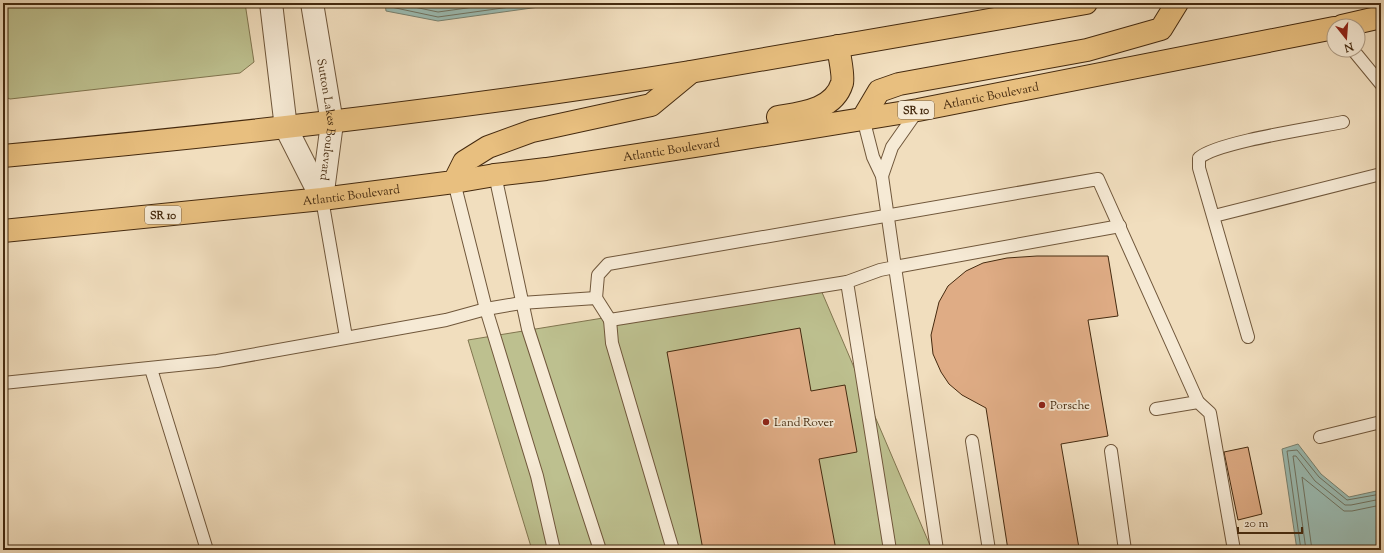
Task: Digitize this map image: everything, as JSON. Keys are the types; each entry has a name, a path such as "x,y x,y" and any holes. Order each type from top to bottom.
{"main road":[{"path":"3,156 332,123 691,72 1086,3"},
{"path":"863,118 879,91 899,84 1087,50 1161,29 1177,3"},
{"path":"1366,20 1381,17"},
{"name":"Atlantic Boulevard","path":"3,231 322,199 454,182 661,152 918,110 1326,30"},
{"path":"661,152 705,129 816,110 836,96 842,81 838,46"},
{"path":"454,182 464,162 488,147 532,130 651,105 691,72"}],"street":[{"name":"Sutton Lakes Boulevard","path":"271,3 286,128 322,199"},
{"name":"Sutton Lakes Boulevard","path":"312,3 332,123 322,199"}],"lane":[{"path":"1360,58 1381,84"},
{"path":"882,176 892,147 918,110"},
{"path":"863,118 873,157 882,176 938,550"},
{"path":"1248,338 1199,168 1199,158 1205,153 1236,144 1343,122"},
{"path":"1214,216 1381,174"},
{"path":"495,175 521,303 528,329 600,550"},
{"path":"673,550 612,343 610,320 596,298 598,275 608,264 888,217 1098,179 1198,402 1210,413 1234,550"},
{"path":"454,182 486,309 537,476 554,550"},
{"path":"322,199 346,338"},
{"path":"610,320 848,282 880,270 1120,226"},
{"path":"848,282 890,550"},
{"path":"3,383 151,369 217,361 446,320 486,309 521,303 596,298"},
{"path":"151,369 207,550"},
{"path":"1156,409 1198,402"},
{"path":"1320,437 1381,422"},
{"path":"972,441 989,550"},
{"path":"1111,451 1125,550"}],"green space":[{"path":"3,3 245,3 254,62 240,73 10,99 3,96"},
{"path":"818,283 932,550 532,550 468,340"}],"water":[{"path":"385,3 568,3 438,21 386,11"},
{"path":"1298,444 1321,474 1349,497 1381,490 1381,550 1297,550 1282,449"}],"building":[{"name":"Porsche","path":"1037,256 1108,256 1118,316 1088,320 1108,436 1061,444 1079,548 1070,550 1008,550 986,408 962,395 949,384 941,372 933,354 931,335 939,302 948,286 966,271 983,263 1007,258"},
{"name":"Land Rover","path":"800,328 811,391 845,385 857,452 819,459 836,550 703,550 667,352"},
{"path":"1248,447 1262,514 1238,520 1224,452"}],"place":[{"name":"Porsche","path":"1042,405"},
{"name":"Land Rover","path":"766,422"}]}
